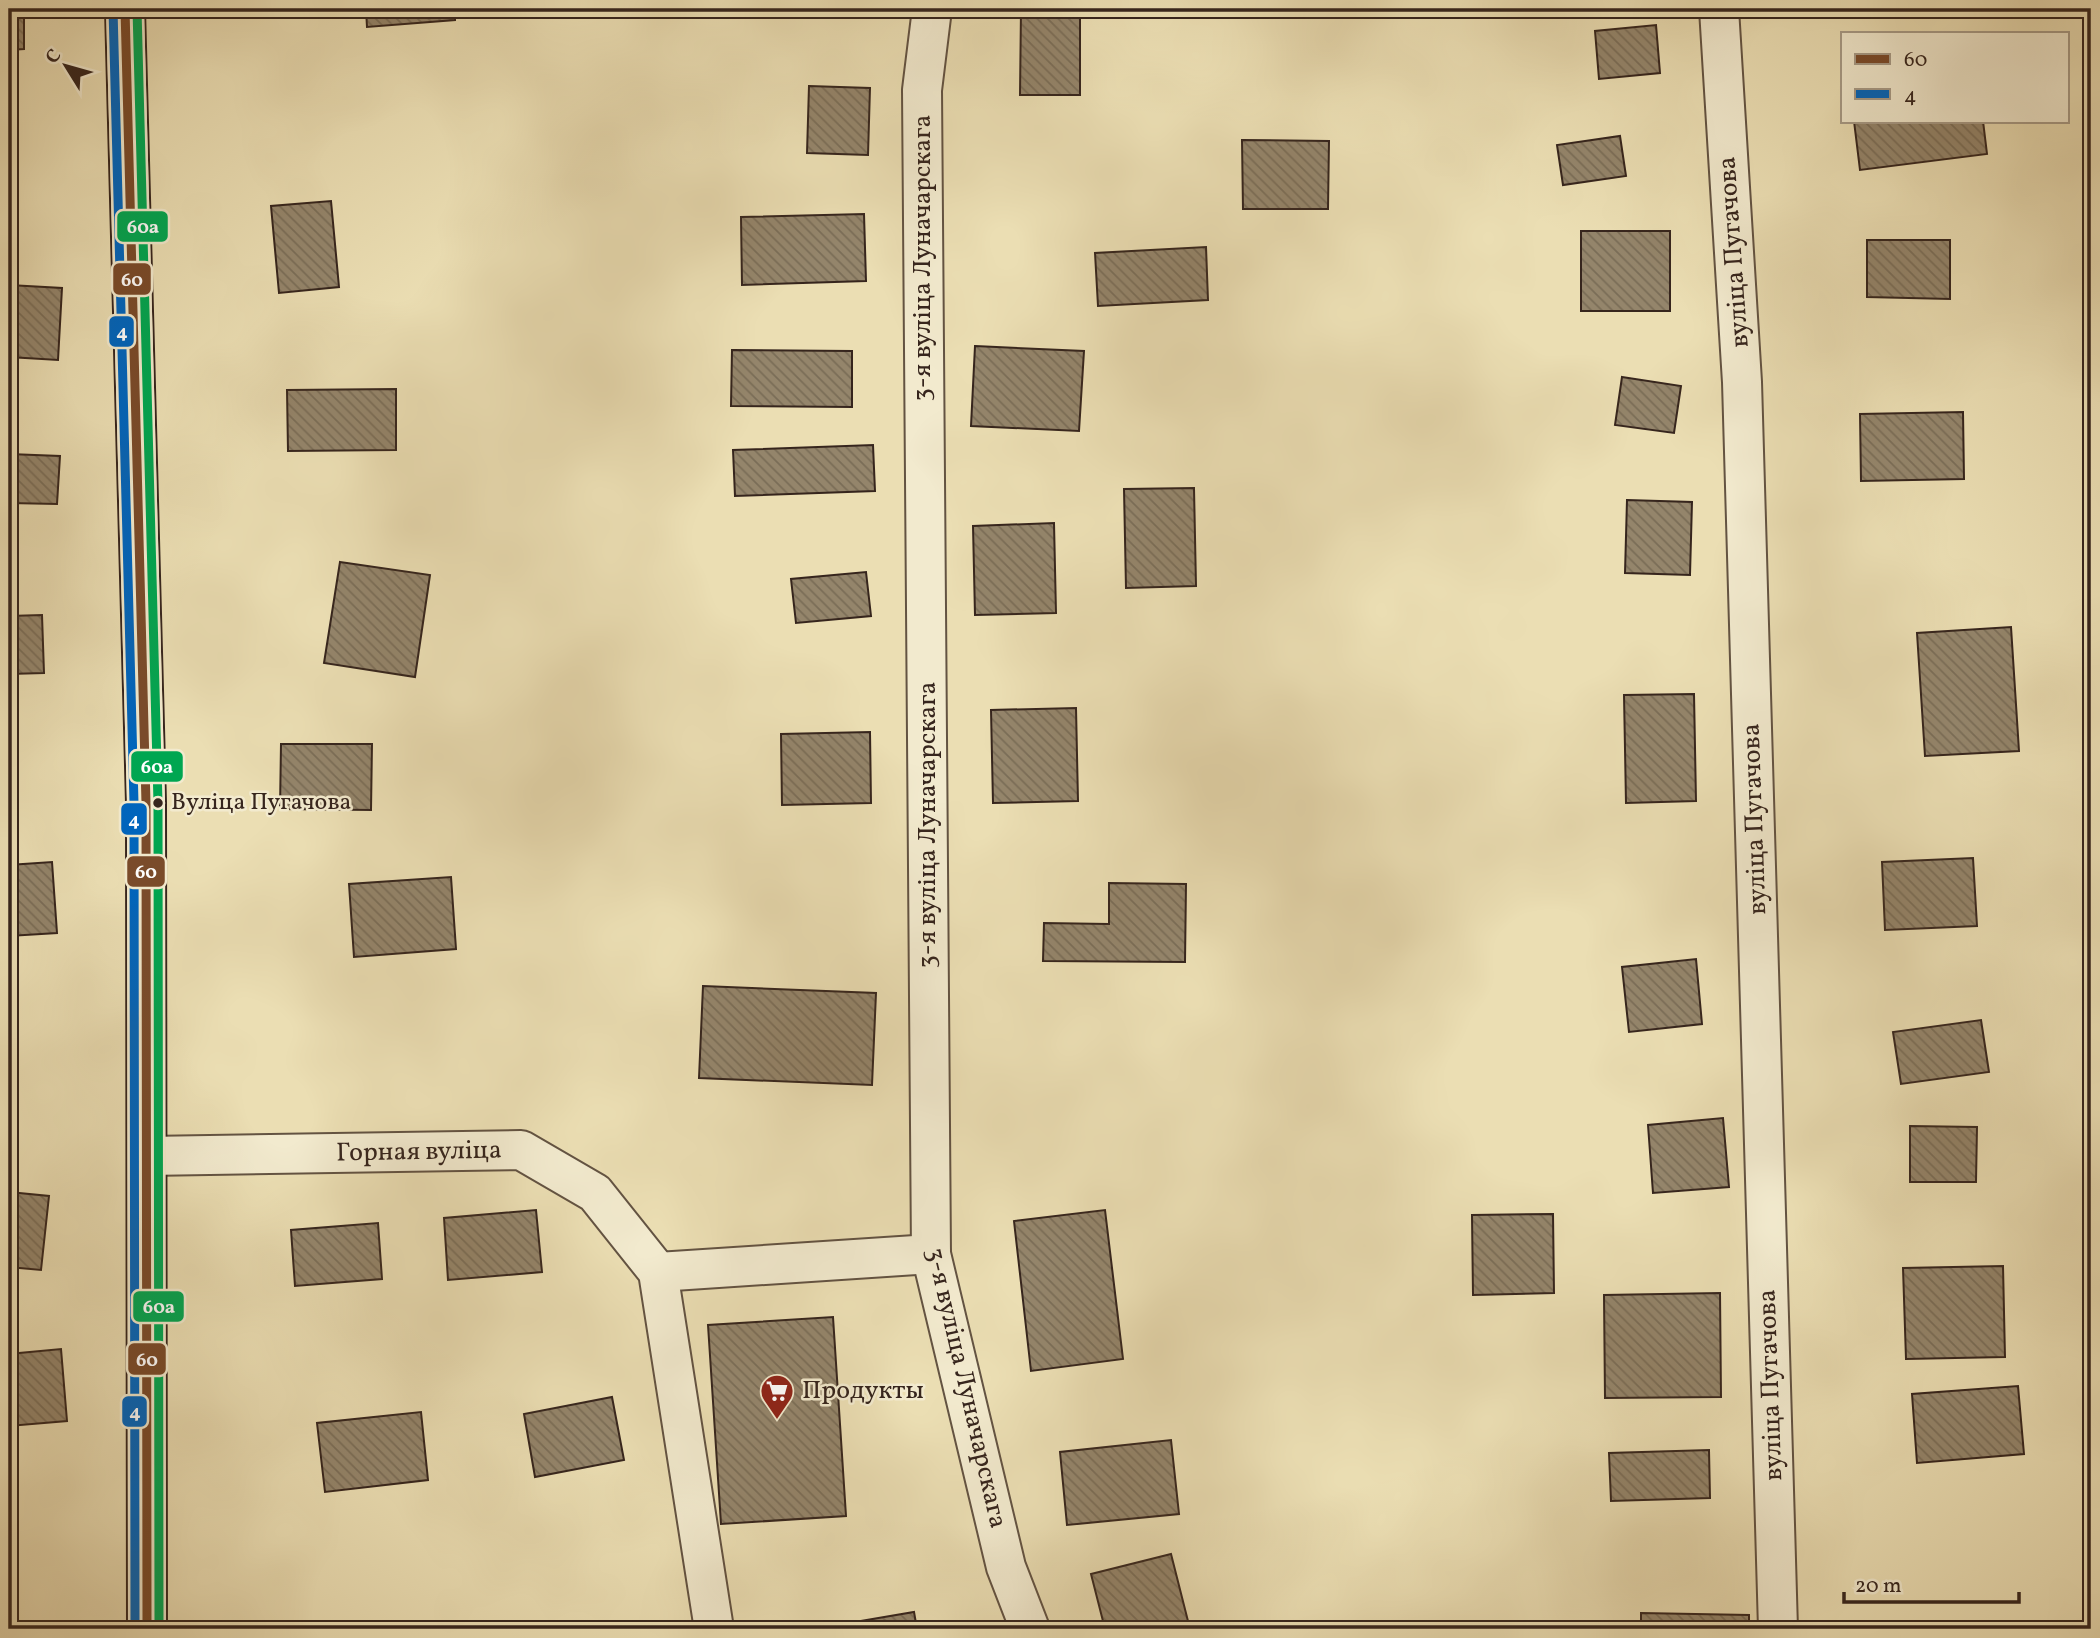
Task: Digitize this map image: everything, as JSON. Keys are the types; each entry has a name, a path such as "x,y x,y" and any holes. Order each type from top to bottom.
{"main road":[{"path":"125,9 146,803 147,1629"}],"street":[{"name":"3-я вуліца Луначарскага","path":"932,9 922,90 931,1254 1006,1567 1030,1629"},
{"name":"вуліца Пугачова","path":"1719,9 1742,396 1778,1629"},
{"name":"Горная вуліца","path":"147,1156 520,1150 595,1193 658,1272 714,1629"},
{"path":"658,1272 931,1254"}],"building":[{"path":"9,9 24,9 24,49 9,50"},
{"path":"366,9 455,9 455,20 367,27"},
{"path":"1021,9 1080,9 1080,95 1020,95"},
{"path":"1656,25 1660,73 1599,79 1595,31"},
{"path":"809,86 870,88 868,155 807,153"},
{"path":"1854,122 1983,122 1987,154 1860,170"},
{"path":"1620,136 1626,176 1563,185 1557,145"},
{"path":"1242,140 1329,141 1328,209 1243,209"},
{"path":"331,201 339,287 279,293 271,206"},
{"path":"864,214 866,281 742,285 741,217"},
{"path":"1581,231 1670,231 1670,311 1581,311"},
{"path":"1867,240 1950,240 1950,299 1867,297"},
{"path":"1206,247 1208,300 1098,306 1095,253"},
{"path":"9,285 62,288 58,360 9,357"},
{"path":"975,346 1084,351 1079,431 971,426"},
{"path":"732,350 852,351 852,407 731,406"},
{"path":"1622,377 1681,386 1674,433 1615,425"},
{"path":"396,389 396,450 288,451 287,390"},
{"path":"1963,412 1964,479 1861,481 1860,414"},
{"path":"873,445 875,491 735,496 733,450"},
{"path":"9,454 60,456 57,504 9,503"},
{"path":"1194,488 1196,586 1126,588 1124,489"},
{"path":"1627,500 1692,502 1690,575 1625,573"},
{"path":"1054,523 1056,613 975,615 973,526"},
{"path":"340,562 430,575 415,677 324,663"},
{"path":"866,572 871,616 796,623 791,579"},
{"path":"42,615 44,673 9,674 9,616"},
{"path":"2011,627 2019,751 1925,756 1917,633"},
{"path":"1694,694 1696,801 1626,803 1624,695"},
{"path":"1076,708 1078,801 993,803 991,710"},
{"path":"870,732 871,803 782,805 781,734"},
{"path":"281,744 372,744 371,810 280,809"},
{"path":"1973,858 1977,926 1885,930 1882,862"},
{"path":"52,862 57,933 9,936 9,865"},
{"path":"451,877 456,949 354,957 349,884"},
{"path":"1109,883 1186,884 1185,962 1043,961 1044,923 1109,924"},
{"path":"1696,959 1702,1024 1629,1032 1622,967"},
{"path":"703,986 876,993 872,1085 699,1078"},
{"path":"1981,1020 1989,1072 1901,1084 1893,1032"},
{"path":"1723,1118 1729,1187 1653,1193 1648,1125"},
{"path":"1910,1126 1977,1127 1976,1182 1910,1182"},
{"path":"9,1192 49,1196 41,1270 9,1267"},
{"path":"536,1210 542,1272 448,1280 444,1218"},
{"path":"1105,1210 1123,1359 1031,1371 1014,1221"},
{"path":"1553,1214 1554,1293 1473,1295 1472,1215"},
{"path":"378,1223 382,1279 295,1286 291,1230"},
{"path":"2003,1266 2005,1357 1906,1359 1903,1268"},
{"path":"1720,1293 1721,1397 1605,1398 1604,1295"},
{"name":"Продукты","path":"833,1317 846,1516 721,1524 708,1325"},
{"path":"61,1349 67,1421 9,1426 9,1354"},
{"path":"2018,1386 2024,1454 1917,1463 1912,1394"},
{"path":"612,1397 624,1460 535,1477 524,1414"},
{"path":"421,1412 428,1480 325,1492 317,1423"},
{"path":"1171,1440 1179,1514 1067,1525 1060,1452"},
{"path":"1709,1450 1710,1498 1611,1501 1609,1453"},
{"path":"1171,1554 1190,1629 1105,1629 1091,1574"},
{"path":"914,1612 917,1629 825,1629 825,1627"},
{"path":"1641,1613 1749,1615 1749,1629 1641,1629"}],"transit line":[{"name":"4","path":"113,9 134,803 135,1629"},
{"name":"60","path":"125,9 146,803 147,1629"},
{"name":"60а","path":"137,9 158,803 159,1629"}],"place":[{"name":"Вуліца Пугачова","path":"158,803"},
{"name":"Продукты","path":"777,1421"}]}
